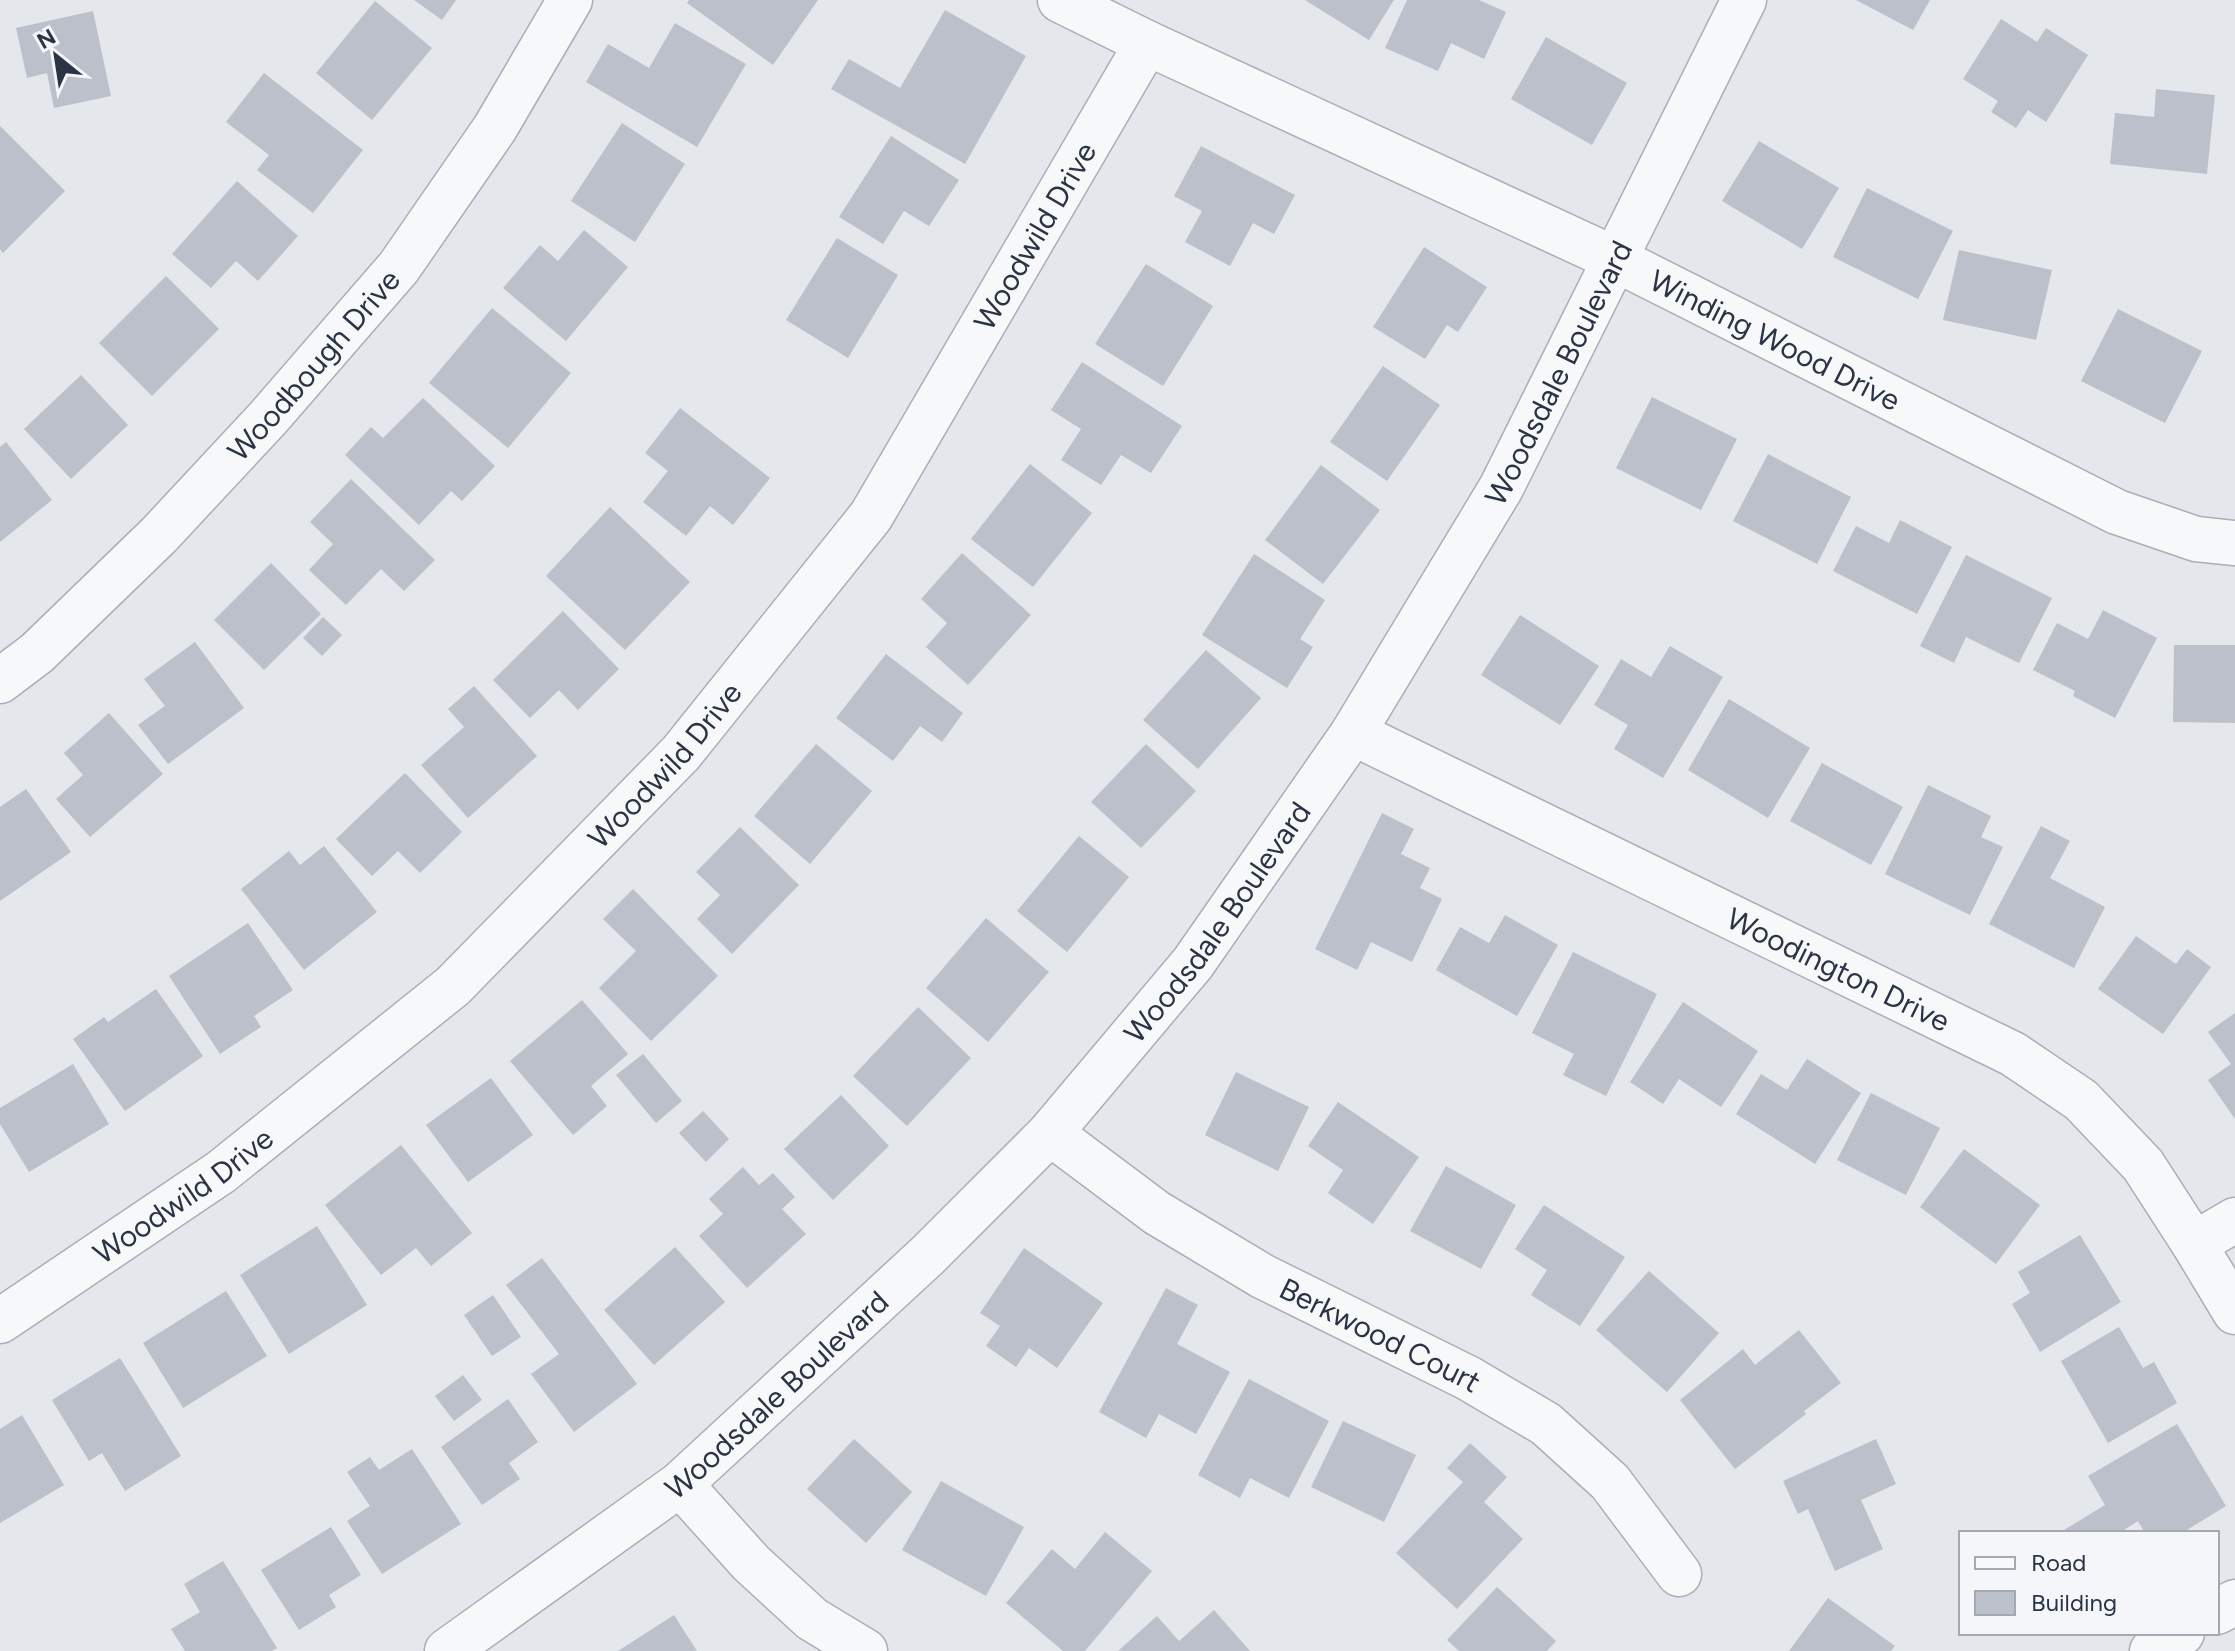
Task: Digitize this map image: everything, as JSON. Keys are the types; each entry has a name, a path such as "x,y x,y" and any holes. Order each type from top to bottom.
{"street":[{"name":"Woodbough Drive","path":"0,681 37,653 159,535 268,418 399,267 495,128 570,0"},
{"name":"Winding Wood Drive","path":"1060,0 1615,259 2117,512 2196,539 2235,543"},
{"name":"Woodsdale Boulevard","path":"447,1651 680,1484 928,1255 1050,1133 1193,963 1353,733 1501,488 1744,0"},
{"name":"Woodwild Drive","path":"0,1321 221,1172 453,986 681,753 871,516 1147,43"},
{"name":"Woodington Drive","path":"1353,733 2013,1054 2081,1100 2143,1165 2235,1312"},
{"name":"Berkwood Court","path":"1050,1133 1157,1213 1262,1276 1468,1378 1546,1424 1610,1482 1679,1574"},
{"path":"2194,1244 2235,1220"},
{"path":"680,1484 751,1563 812,1619 865,1651"},
{"path":"2152,1651 2179,1635"}],"building":[{"path":"414,0 456,0 442,20"},
{"path":"689,0 818,0 773,65 687,3"},
{"path":"1305,0 1394,0 1369,40"},
{"path":"1407,0 1479,0 1506,12 1484,59 1451,43 1438,71 1385,48"},
{"path":"1856,0 1930,0 1913,30"},
{"path":"375,1 432,48 372,120 316,73"},
{"path":"945,10 1026,56 965,164 831,89 849,59 900,88"},
{"path":"93,11 111,96 54,108 47,73 27,78 16,28"},
{"path":"2001,19 2037,42 2046,28 2088,55 2046,122 2028,110 2016,128 1991,112 1998,101 1963,79"},
{"path":"675,23 746,64 697,147 586,82 608,44 649,68"},
{"path":"1546,37 1627,83 1592,145 1511,99"},
{"path":"264,73 363,150 313,213 257,170 269,155 226,122"},
{"path":"2156,89 2215,95 2207,174 2110,164 2115,113 2154,117"},
{"path":"622,123 685,164 635,242 571,201"},
{"path":"0,126 65,191 3,253 0,249"},
{"path":"891,136 959,180 929,226 904,211 883,244 839,217"},
{"path":"1759,141 1839,188 1802,249 1722,201"},
{"path":"1201,146 1295,195 1274,234 1253,223 1230,266 1185,242 1202,211 1174,196"},
{"path":"237,181 298,236 258,281 236,261 211,288 172,254"},
{"path":"1867,188 1953,231 1918,299 1833,257"},
{"path":"584,230 628,267 566,341 503,288 540,245 558,261"},
{"path":"837,238 898,275 848,358 786,320"},
{"path":"1424,247 1487,287 1458,332 1447,325 1425,359 1373,327"},
{"path":"1959,250 2052,270 2036,340 1943,320"},
{"path":"1146,264 1213,306 1163,386 1095,344"},
{"path":"166,276 219,329 152,396 99,343"},
{"path":"492,308 571,373 508,448 429,383"},
{"path":"2118,309 2202,351 2165,423 2081,381"},
{"path":"1082,362 1182,426 1151,473 1121,455 1101,485 1061,460 1081,429 1051,410"},
{"path":"1383,366 1440,405 1387,481 1330,442"},
{"path":"81,375 128,425 71,479 24,429"},
{"path":"1652,397 1737,439 1701,510 1616,468"},
{"path":"423,398 495,466 462,501 451,491 419,525 345,455 371,427 383,438"},
{"path":"680,408 770,478 733,525 710,506 686,536 643,502 668,471 645,453"},
{"path":"6,442 52,500 0,542 0,447"},
{"path":"1768,454 1851,497 1817,564 1733,521"},
{"path":"1030,464 1092,513 1033,587 971,539"},
{"path":"1321,465 1380,510 1323,584 1265,540"},
{"path":"351,479 435,560 404,591 381,569 346,605 309,570 333,544 310,522"},
{"path":"610,507 690,582 625,650 546,576"},
{"path":"1900,520 1952,547 1917,614 1833,571 1856,526 1889,543"},
{"path":"962,553 1031,615 968,685 926,647 947,623 921,599"},
{"path":"1254,554 1325,600 1300,639 1313,647 1287,688 1202,635"},
{"path":"1966,555 2052,598 2019,663 1966,637 1954,663 1920,646"},
{"path":"271,563 321,614 264,670 214,620"},
{"path":"2103,610 2157,638 2115,718 2073,696 2075,691 2033,670 2057,623 2088,639"},
{"path":"563,611 619,669 578,710 559,690 530,718 493,680"},
{"path":"1520,615 1599,666 1560,725 1481,675"},
{"path":"323,617 342,635 322,656 303,638"},
{"path":"195,642 244,708 168,764 138,725 165,706 144,679"},
{"path":"2174,645 2235,645 2235,723 2173,722"},
{"path":"1670,646 1723,677 1663,778 1614,749 1628,725 1594,705 1621,659 1651,677"},
{"path":"1206,650 1261,698 1198,769 1143,720"},
{"path":"886,654 963,713 942,742 920,726 893,761 836,718"},
{"path":"474,686 537,756 468,818 421,765 464,727 448,709"},
{"path":"1729,699 1810,748 1768,818 1688,770"},
{"path":"109,713 163,774 90,837 56,799 83,775 64,753"},
{"path":"816,744 872,791 810,864 754,816"},
{"path":"1146,744 1196,791 1141,848 1091,802"},
{"path":"1822,763 1903,807 1871,865 1790,821"},
{"path":"405,773 462,832 420,873 398,851 372,876 336,839"},
{"path":"1928,785 1991,816 1981,837 2003,847 1970,915 1885,874"},
{"path":"26,789 71,852 0,901 0,807"},
{"path":"1382,813 1414,829 1401,854 1430,868 1420,888 1442,899 1412,962 1371,942 1357,970 1315,949"},
{"path":"2041,826 2070,841 2050,878 2105,907 2074,968 1989,924"},
{"path":"740,827 799,885 732,954 697,919 720,895 696,872"},
{"path":"1079,836 1129,877 1067,952 1017,911"},
{"path":"324,846 377,912 304,970 241,889 289,851 300,865"},
{"path":"633,889 718,976 651,1041 599,988 636,951 603,919"},
{"path":"1505,915 1558,945 1517,1016 1436,970 1460,927 1489,943"},
{"path":"986,918 1049,972 988,1042 926,988"},
{"path":"248,923 293,990 254,1016 261,1027 220,1054 169,976"},
{"path":"2136,936 2176,964 2187,949 2211,967 2163,1034 2098,989"},
{"path":"1573,952 1657,994 1606,1096 1563,1075 1574,1054 1532,1033"},
{"path":"156,989 203,1056 125,1111 73,1039 104,1017 108,1022"},
{"path":"582,1000 628,1054 591,1086 607,1106 573,1135 510,1061"},
{"path":"1683,1002 1758,1051 1721,1107 1679,1079 1663,1104 1630,1082"},
{"path":"918,1007 971,1058 907,1126 853,1076"},
{"path":"2235,1013 2235,1119 2208,1080 2231,1064 2208,1032"},
{"path":"643,1054 682,1101 656,1123 616,1075"},
{"path":"1807,1059 1861,1093 1815,1164 1736,1114 1761,1074 1787,1090"},
{"path":"73,1064 109,1124 29,1172 0,1124 0,1108"},
{"path":"1236,1072 1309,1107 1278,1171 1205,1135"},
{"path":"491,1078 533,1135 468,1182 426,1125"},
{"path":"1871,1093 1940,1128 1906,1195 1837,1160"},
{"path":"841,1095 889,1146 833,1200 784,1149"},
{"path":"1338,1102 1419,1157 1373,1224 1328,1193 1343,1170 1308,1146"},
{"path":"703,1111 729,1139 706,1162 679,1133"},
{"path":"401,1145 472,1233 431,1266 416,1248 381,1275 325,1205"},
{"path":"1964,1149 2040,1205 1996,1264 1920,1207"},
{"path":"1446,1166 1516,1205 1481,1269 1410,1231"},
{"path":"743,1167 759,1185 773,1173 795,1197 782,1209 806,1234 747,1288 699,1236 723,1214 709,1199"},
{"path":"1544,1205 1625,1257 1580,1326 1531,1295 1547,1270 1515,1249"},
{"path":"317,1226 367,1305 289,1354 240,1275"},
{"path":"2080,1235 2121,1302 2040,1352 2012,1304 2030,1293 2018,1272"},
{"path":"675,1247 725,1302 654,1365 604,1310"},
{"path":"1024,1248 1103,1303 1057,1368 1029,1348 1016,1367 986,1346 1000,1326 980,1313"},
{"path":"542,1258 637,1384 574,1432 531,1374 559,1354 506,1285"},
{"path":"1649,1271 1719,1333 1667,1392 1596,1330"},
{"path":"1166,1288 1198,1305 1177,1344 1230,1372 1196,1434 1159,1414 1146,1438 1099,1412"},
{"path":"226,1291 267,1356 183,1408 143,1343"},
{"path":"493,1295 521,1337 492,1356 464,1315"},
{"path":"2119,1327 2143,1368 2154,1362 2177,1403 2108,1443 2061,1361"},
{"path":"1799,1330 1841,1383 1735,1469 1680,1400 1743,1349 1755,1365"},
{"path":"120,1358 181,1456 125,1491 102,1453 89,1461 52,1400"},
{"path":"463,1375 482,1400 454,1421 435,1396"},
{"path":"1249,1379 1329,1421 1289,1498 1250,1478 1240,1498 1198,1475"},
{"path":"508,1399 538,1442 509,1463 520,1479 482,1505 441,1447"},
{"path":"22,1415 64,1485 0,1523 0,1429"},
{"path":"1343,1421 1416,1455 1384,1522 1311,1487"},
{"path":"2177,1424 2226,1506 2185,1531 2144,1531 2138,1521 2125,1531 2062,1531 2105,1505 2088,1476"},
{"path":"854,1439 912,1492 866,1543 807,1489"},
{"path":"1876,1439 1896,1484 1861,1500 1883,1549 1835,1571 1808,1509 1798,1514 1783,1481"},
{"path":"1470,1443 1507,1477 1484,1502 1523,1539 1457,1609 1396,1553 1463,1482 1447,1468"},
{"path":"412,1449 461,1524 382,1574 347,1521 370,1506 347,1472 370,1457 379,1470"},
{"path":"941,1481 1024,1527 986,1596 902,1550"},
{"path":"331,1527 361,1575 329,1595 336,1607 299,1630 261,1570"},
{"path":"1105,1532 1152,1571 1085,1651 1063,1651 1006,1603 1052,1549 1075,1569"},
{"path":"223,1561 277,1648 272,1651 185,1651 171,1629 200,1612 184,1584"},
{"path":"1497,1587 1556,1641 1547,1651 1459,1651 1447,1640"},
{"path":"1828,1598 1895,1646 1891,1651 1789,1651"},
{"path":"1214,1610 1250,1651 1118,1651 1157,1616 1179,1641"},
{"path":"674,1615 697,1651 618,1651"}]}
